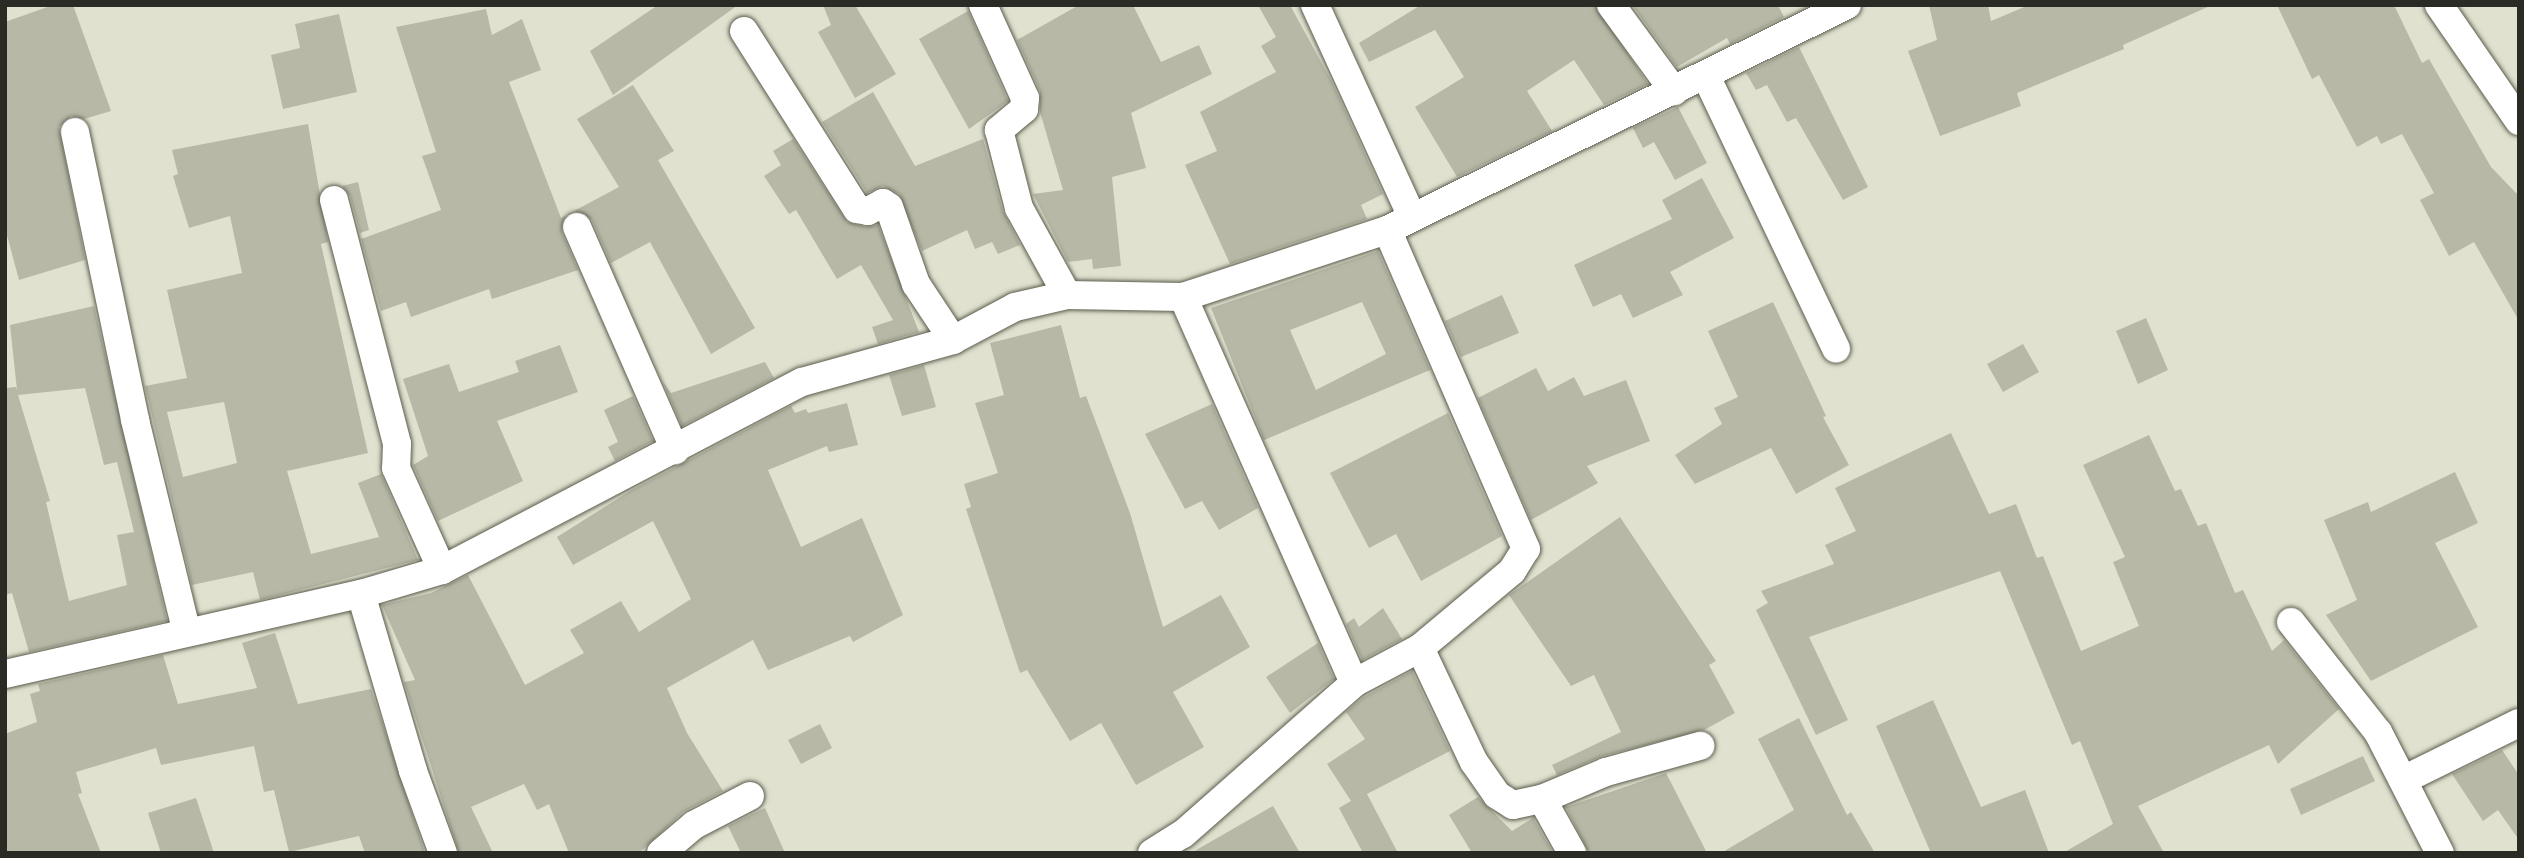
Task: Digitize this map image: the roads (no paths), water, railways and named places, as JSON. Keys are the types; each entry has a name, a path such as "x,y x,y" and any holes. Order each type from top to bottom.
{"street":[{"path":"983,5 1025,98 1024,109 999,130 1018,208 1067,295"},
{"path":"1315,5 1411,215"},
{"path":"1611,5 1674,91"},
{"path":"5,674 186,630 361,594 442,570 802,382 953,340 1015,307 1067,295 1184,297 1387,230 1411,215 1706,76 1847,5"},
{"path":"2439,5 2519,121"},
{"path":"744,31 857,209 868,211 883,203 889,207 916,284 953,340"},
{"path":"1706,76 1836,349"},
{"path":"75,132 135,420 186,630"},
{"path":"334,200 397,444 396,468 442,570"},
{"path":"577,227 674,450"},
{"path":"1152,853 1183,834 1354,683 1420,648 1512,571 1526,549 1387,230"},
{"path":"1184,297 1354,683"},
{"path":"361,594 413,771 443,853"},
{"path":"2291,622 2378,732 2405,779 2440,853"},
{"path":"1420,648 1474,762 1497,795 1513,805 1542,799 1606,772 1700,746"},
{"path":"2405,779 2519,723"},
{"path":"662,853 694,825 750,796"},
{"path":"1542,799 1572,853"}]}
